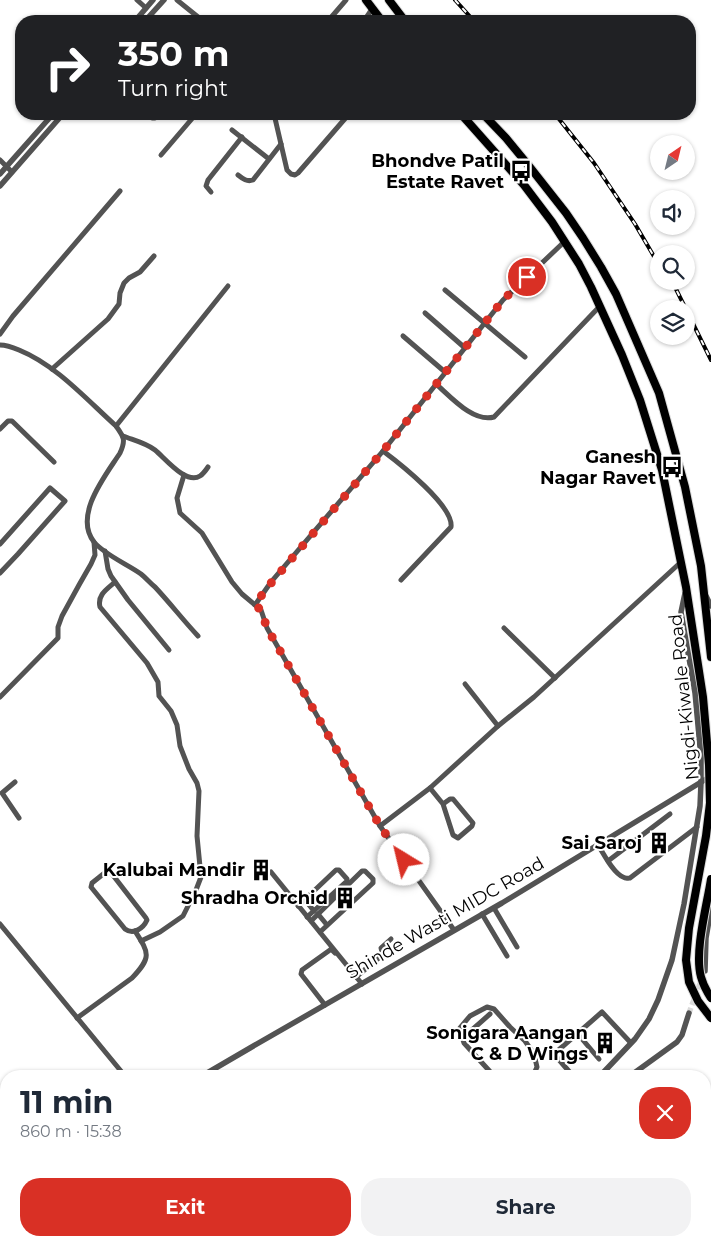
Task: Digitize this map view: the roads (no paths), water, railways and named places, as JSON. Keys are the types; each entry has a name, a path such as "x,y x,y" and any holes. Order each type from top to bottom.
{"main road":[{"path":"366,0 377,15"},
{"path":"389,0 400,15"},
{"name":"Nigdi-Kiwale Road","path":"466,120 524,185 552,222 579,264 622,355 640,400 662,470 686,587 703,697 709,765 710,804 689,928 686,960 689,982 698,1001 711,1018"},
{"name":"Nigdi-Kiwale Road","path":"489,120 506,138 566,213 597,260 616,294 658,393 685,487 701,566 711,657"},
{"path":"711,879 701,937 699,966 701,978 711,998"}],"street":[{"path":"137,0 146,8"},
{"path":"140,15 153,0"},
{"path":"150,15 164,0"},
{"path":"177,0 196,15"},
{"path":"333,15 346,0"},
{"path":"368,15 372,9"},
{"path":"0,174 48,120"},
{"path":"0,186 58,120"},
{"path":"161,155 191,120"},
{"path":"275,120 287,170 295,175 310,161 344,120"},
{"path":"232,130 270,159"},
{"path":"210,192 206,186 208,180 242,138"},
{"path":"238,175 244,180 253,180 280,144"},
{"path":"0,160 12,172"},
{"path":"0,334 13,316 120,190"},
{"path":"255,605 266,589 383,451 503,300 564,242"},
{"path":"52,369 108,319 119,304 120,293 124,283 145,267 154,256"},
{"path":"116,426 228,286"},
{"path":"445,290 525,357"},
{"path":"436,384 468,411 490,419 600,306"},
{"path":"425,312 465,348"},
{"path":"403,336 446,372"},
{"path":"0,344 34,357 52,369 116,426 123,436 124,444 120,453 91,502 87,524 89,532 94,542 105,551 143,575 198,636"},
{"path":"0,429 8,421 12,420 54,462"},
{"path":"123,436 155,449 189,478 200,476 208,467"},
{"path":"383,451 415,477 435,497 450,518 451,523 451,527 401,580"},
{"path":"184,475 178,498 180,513 202,533 232,582 242,594 261,610 267,628 380,826 454,930"},
{"path":"0,544 50,488 65,502 0,573"},
{"path":"0,697 58,638 58,627 62,616 91,564 94,555 94,542"},
{"path":"105,551 108,569 115,582 169,650"},
{"path":"380,826 430,788 498,726 555,678 681,562"},
{"path":"115,582 100,597 100,607 153,671 158,682 159,696 172,711 177,725 180,746 199,791 197,836 201,877 196,890 183,916 171,926 141,941"},
{"path":"605,1070 649,1019 658,1000 672,960 684,904 700,806 701,783 701,758 695,693 681,612 686,587"},
{"path":"703,592 711,606"},
{"path":"504,628 555,678"},
{"path":"465,684 498,726"},
{"name":"Shinde Wasti MIDC Road","path":"212,1070 494,908 711,776"},
{"path":"15,782 2,793 19,818"},
{"path":"430,788 443,804 454,837 458,838 473,825 472,822 454,800 450,799 443,804"},
{"path":"608,861 670,814"},
{"path":"598,845 608,861 622,877 630,878 697,826"},
{"path":"298,906 336,870 339,870 347,881 316,913"},
{"path":"107,871 112,874 147,920 136,931 130,932 124,929 91,886 92,883 107,871"},
{"path":"309,919 362,871 365,871 373,880 373,883 320,932"},
{"path":"271,872 361,984"},
{"path":"304,900 327,925"},
{"path":"494,908 517,947"},
{"path":"705,971 706,938 711,909"},
{"path":"482,914 507,956"},
{"path":"487,922 498,915"},
{"path":"0,924 120,1070"},
{"path":"77,1018 132,978 140,970 147,951 136,931"},
{"path":"356,976 381,956 380,948 391,939"},
{"path":"325,1005 301,972 330,950 333,950 361,984"},
{"path":"459,1029 470,1016 487,1007 494,1009 525,1041 534,1054 536,1070"},
{"path":"569,1070 554,1054 602,1012 630,1043"},
{"path":"638,1070 677,1042 682,1035 689,1013"},
{"path":"489,1070 463,1040 490,1014"},
{"path":"577,1033 599,1059"}],"tunnel":[{"path":"689,1013 702,978"}],"railway":[{"path":"455,0 469,15"},
{"path":"560,120 594,163 650,250"},
{"path":"676,290 711,360"}],"place":[{"name":"Bhondve Patil Estate Ravet","path":"521,171"},
{"name":"Ganesh Nagar Ravet","path":"672,467"},
{"name":"Sai Saroj","path":"659,843"},
{"name":"Kalubai Mandir","path":"261,870"},
{"name":"Shradha Orchid","path":"345,898"},
{"name":"Sonigara Aangan C & D Wings","path":"605,1043"}]}
